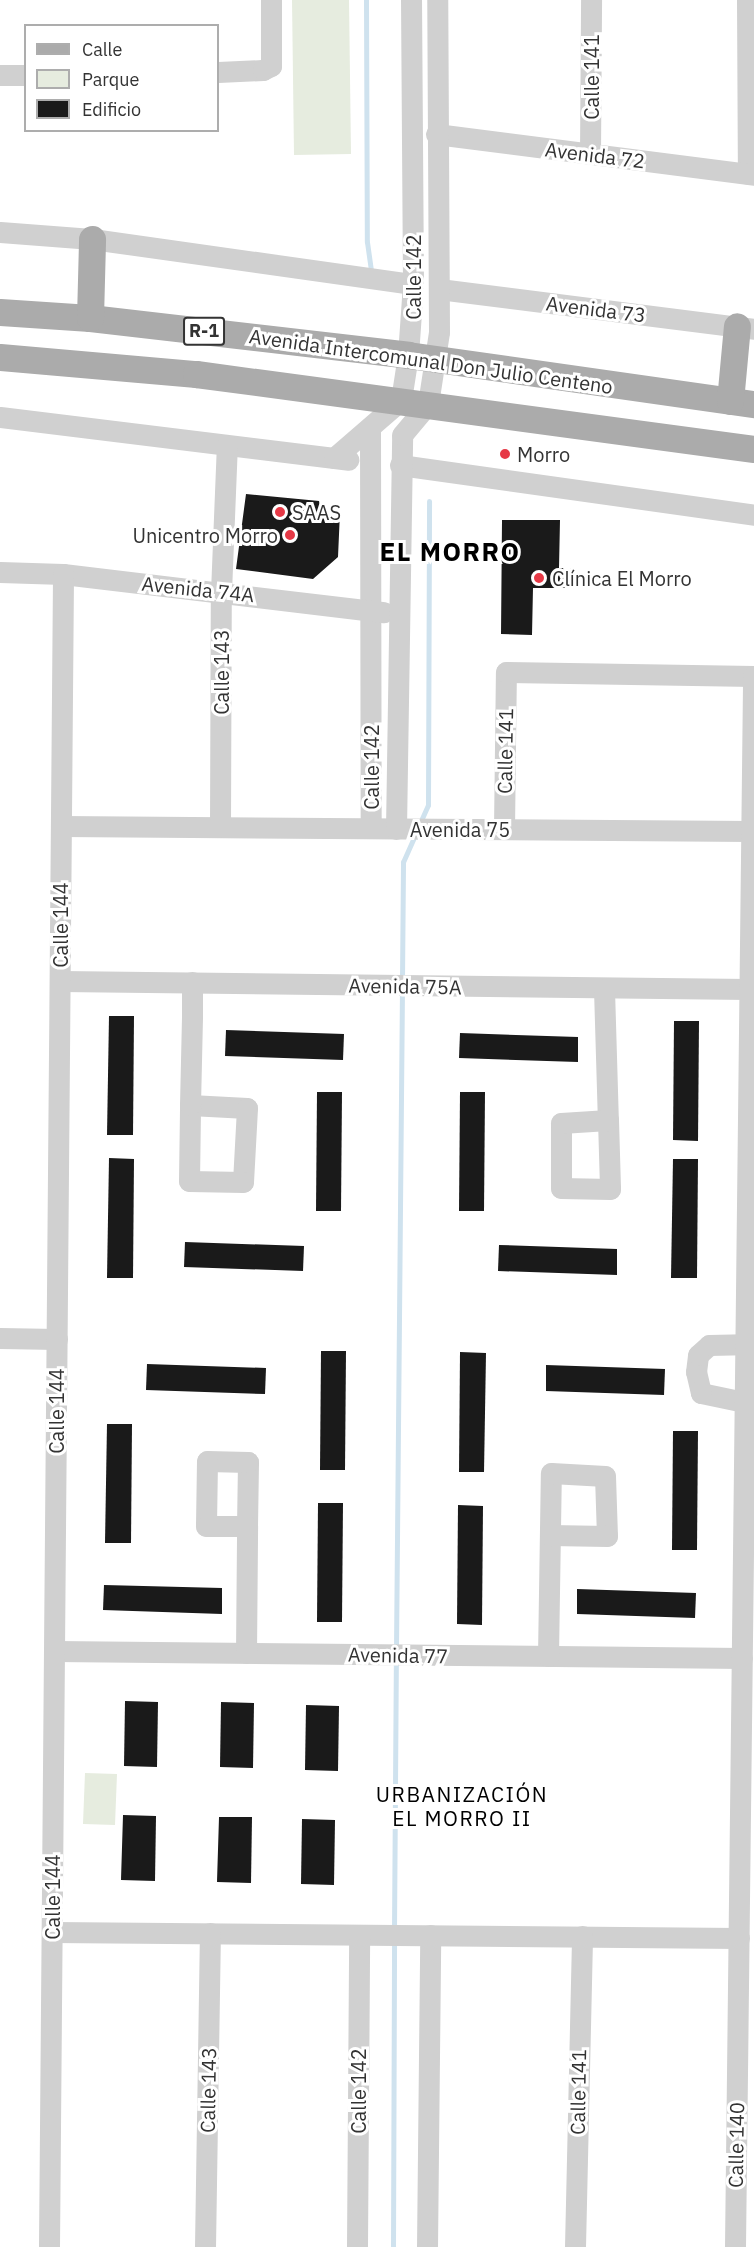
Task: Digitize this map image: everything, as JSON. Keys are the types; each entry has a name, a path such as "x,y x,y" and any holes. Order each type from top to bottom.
{"main road":[{"path":"90,318 92,239"},
{"name":"Avenida Intercomunal Don Julio Centeno","path":"0,312 90,318 408,355 742,403"},
{"path":"742,403 746,327"},
{"name":"R-1","path":"0,357 196,374 401,399 754,449"}],"street":[{"path":"219,72 263,70 271,66 271,0"},
{"name":"Calle 142","path":"401,399 408,355 413,284 411,0"},
{"name":"Calle 142","path":"409,829 396,614 400,465 402,435 428,404 435,359 439,289 436,0"},
{"name":"Calle 141","path":"590,154 591,0"},
{"path":"747,0 751,175"},
{"path":"0,75 24,75"},
{"name":"Avenida 72","path":"436,134 751,175"},
{"path":"0,232 92,239 413,284"},
{"name":"Avenida 73","path":"439,289 746,327"},
{"path":"334,458 370,430 401,399"},
{"path":"0,417 368,462"},
{"name":"Calle 142","path":"370,430 368,462 373,495 371,828"},
{"name":"Calle 143","path":"220,827 221,592 226,445"},
{"path":"400,465 754,515"},
{"name":"Avenida 74A","path":"0,572 63,574 396,614"},
{"name":"Calle 144","path":"49,2247 63,574"},
{"name":"Calle 141","path":"504,829 506,672 754,676"},
{"name":"Calle 140","path":"735,2247 744,1402 750,1344 749,989 754,676"},
{"name":"Avenida 75","path":"61,826 751,831"},
{"name":"Avenida 75A","path":"60,981 412,987 749,989"},
{"path":"190,1105 192,982"},
{"path":"604,989 608,1120"},
{"path":"0,1338 57,1339"},
{"path":"744,1402 701,1393 696,1372 701,1348 750,1344"},
{"path":"246,1653 247,1526"},
{"path":"548,1656 550,1535"},
{"name":"Avenida 77","path":"54,1651 741,1658"},
{"path":"52,1932 739,1938"},
{"name":"Calle 143","path":"205,2247 210,1933"},
{"name":"Calle 142","path":"357,2247 368,1935"},
{"path":"427,2247 430,1935"},
{"name":"Calle 141","path":"575,2247 582,1936"}],"green space":[{"path":"292,0 349,0 351,154 294,155"},
{"path":"85,1773 117,1774 115,1825 83,1824"}],"building":[{"name":"Unicentro Morro","path":"246,494 319,501 321,510 340,512 338,557 313,579 236,569"},
{"name":"Clínica El Morro","path":"502,520 560,520 559,568 576,568 576,588 533,588 532,635 501,634"},
{"path":"109,1016 134,1016 133,1135 107,1135"},
{"path":"674,1021 699,1021 698,1141 673,1140"},
{"path":"226,1030 344,1034 343,1060 225,1056"},
{"path":"460,1033 578,1037 578,1062 459,1058"},
{"path":"317,1092 342,1092 341,1211 316,1211"},
{"path":"460,1092 485,1092 484,1211 459,1211"},
{"path":"109,1158 134,1159 133,1278 107,1278"},
{"path":"673,1159 698,1159 697,1278 671,1278"},
{"path":"185,1242 304,1246 303,1271 184,1267"},
{"path":"499,1245 617,1249 617,1275 498,1271"},
{"path":"321,1351 346,1351 345,1470 320,1470"},
{"path":"460,1352 486,1353 484,1472 459,1472"},
{"path":"147,1364 266,1368 265,1394 146,1390"},
{"path":"546,1365 665,1369 664,1395 546,1391"},
{"path":"107,1424 132,1424 131,1543 105,1543"},
{"path":"673,1431 698,1431 697,1550 672,1550"},
{"path":"318,1503 343,1503 342,1622 317,1622"},
{"path":"458,1505 483,1506 482,1625 457,1624"},
{"path":"104,1585 222,1588 222,1614 103,1610"},
{"path":"577,1589 696,1593 695,1618 577,1614"},
{"path":"125,1701 158,1702 157,1767 124,1766"},
{"path":"221,1702 254,1703 253,1768 220,1767"},
{"path":"306,1705 339,1706 338,1771 305,1770"},
{"path":"123,1815 156,1816 155,1881 121,1880"},
{"path":"219,1817 252,1817 251,1883 217,1882"},
{"path":"302,1819 335,1820 334,1885 301,1884"}],"waterway":[{"path":"366,0 367,242 371,269"},
{"path":"419,825 428,805 429,501"},
{"path":"402,980 403,862 416,833"},
{"path":"396,1649 402,989"},
{"path":"394,1931 396,1658"},
{"path":"393,2247 394,1940"}],"place":[{"name":"Morro","path":"505,454"},
{"name":"SAAS","path":"280,512"},
{"name":"Unicentro Morro","path":"290,535"},
{"name":"Clínica El Morro","path":"539,578"}],"district":[{"name":"EL MORRO","path":"450,552"},
{"name":"URBANIZACIÓN EL MORRO II","path":"462,1806"}]}
